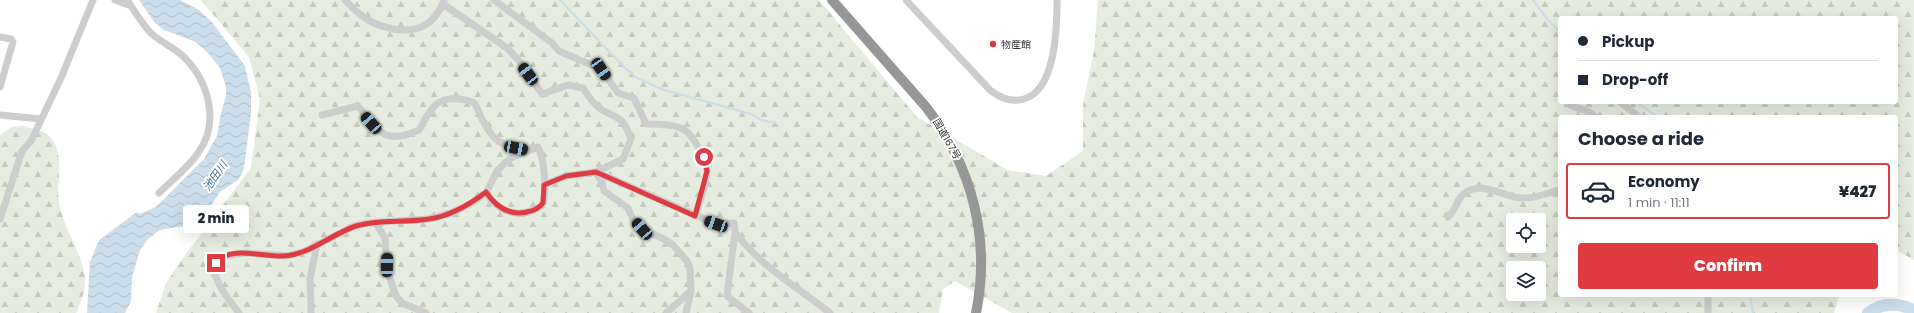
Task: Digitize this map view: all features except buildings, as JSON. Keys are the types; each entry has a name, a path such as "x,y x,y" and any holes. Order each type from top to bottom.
{"highway":[{"name":"国道167号","path":"832,0 926,107 938,123 958,156 971,190 979,225 982,262 981,281 976,313"}],"street":[{"path":"0,219 22,151 31,141 61,78 93,0"},
{"path":"115,0 129,3 152,34 175,50 191,66 205,87 210,111 209,126 199,152 191,162 159,192"},
{"path":"345,0 361,16 376,24 405,30 425,26 434,18 444,2 507,48 520,62 542,94 568,85 583,88 593,102 601,109 616,115 626,125 631,140 624,159 596,172 566,176 544,185"},
{"path":"494,0 546,38 559,51 601,69 618,93 634,98 646,124 669,125 684,130 696,143 704,157 707,171 695,216"},
{"path":"906,0 990,90 998,96 1018,101 1028,98 1037,92 1049,73 1055,30 1057,0"},
{"path":"0,37 12,39 13,42 0,87"},
{"path":"322,115 358,106 377,130 387,135 398,137 419,130 431,109 441,100 452,98 468,100 474,103 489,133 505,146 527,150"},
{"path":"1569,104 1571,106 1590,111 1593,115"},
{"path":"1623,104 1636,115"},
{"path":"0,115 41,119"},
{"path":"239,313 222,290 216,277 215,268 219,259 228,255 246,253 287,256 305,251 354,226 375,222 438,218 465,207 486,192 497,171 506,162 527,150 538,147 542,154 544,185 543,203 541,206 534,210 522,213 514,214 506,212 498,206 486,192"},
{"path":"596,172 716,224 733,223 735,232 727,296 749,313"},
{"path":"596,172 602,182 604,191 628,208 633,220 642,229 664,239 673,245 687,261 690,268 691,291 686,305 686,313"},
{"path":"1448,217 1453,213 1459,198 1476,188 1490,189 1521,198 1535,197 1558,191"},
{"path":"375,222 385,238 387,270 396,296 402,303 426,313"},
{"path":"735,232 744,244 767,264 830,313"},
{"path":"311,313 310,279 317,244"},
{"path":"666,313 691,291"},
{"path":"1708,297 1708,313"}],"green space":[{"path":"201,0 819,0 917,117 1008,170 1046,176 1083,151 1083,104 1094,51 1098,0 1914,0 1914,260 1898,251 1898,115 1558,115 1558,297 1838,297 1834,313 1012,313 955,281 943,289 939,313 156,313 166,283 251,168 260,99 249,57"},
{"path":"22,126 44,132 51,138 57,149 59,157 58,194 61,212 80,259 85,278 84,291 76,313 0,313 0,135 12,127"}],"water":[{"path":"139,0 180,0 199,10 211,21 245,66 251,93 251,113 244,168 239,179 220,192 203,217 195,224 160,230 148,239 140,250 132,277 131,301 125,313 87,313 90,262 99,240 137,212 139,214 156,207 204,159 217,136 226,96 226,87 220,68 208,53 196,42 164,30 155,23"}],"waterway":[{"path":"560,0 624,67 637,78 664,90 751,114 761,120 775,123"},
{"path":"1533,0 1547,19 1558,30"},
{"path":"1639,104 1655,115"},
{"path":"1750,297 1753,313"},
{"name":"池田川","path":"1868,313 1885,305 1902,306 1914,310"}],"place":[{"name":"物産館","path":"993,44"}],"route":[{"path":"216,263 223,256 246,253 275,256 293,255 305,251 354,226 367,223 438,218 460,210 486,192 490,199 506,212 514,214 530,212 537,209 543,203 544,185 566,176 596,172 695,216 707,171 704,157"}]}
